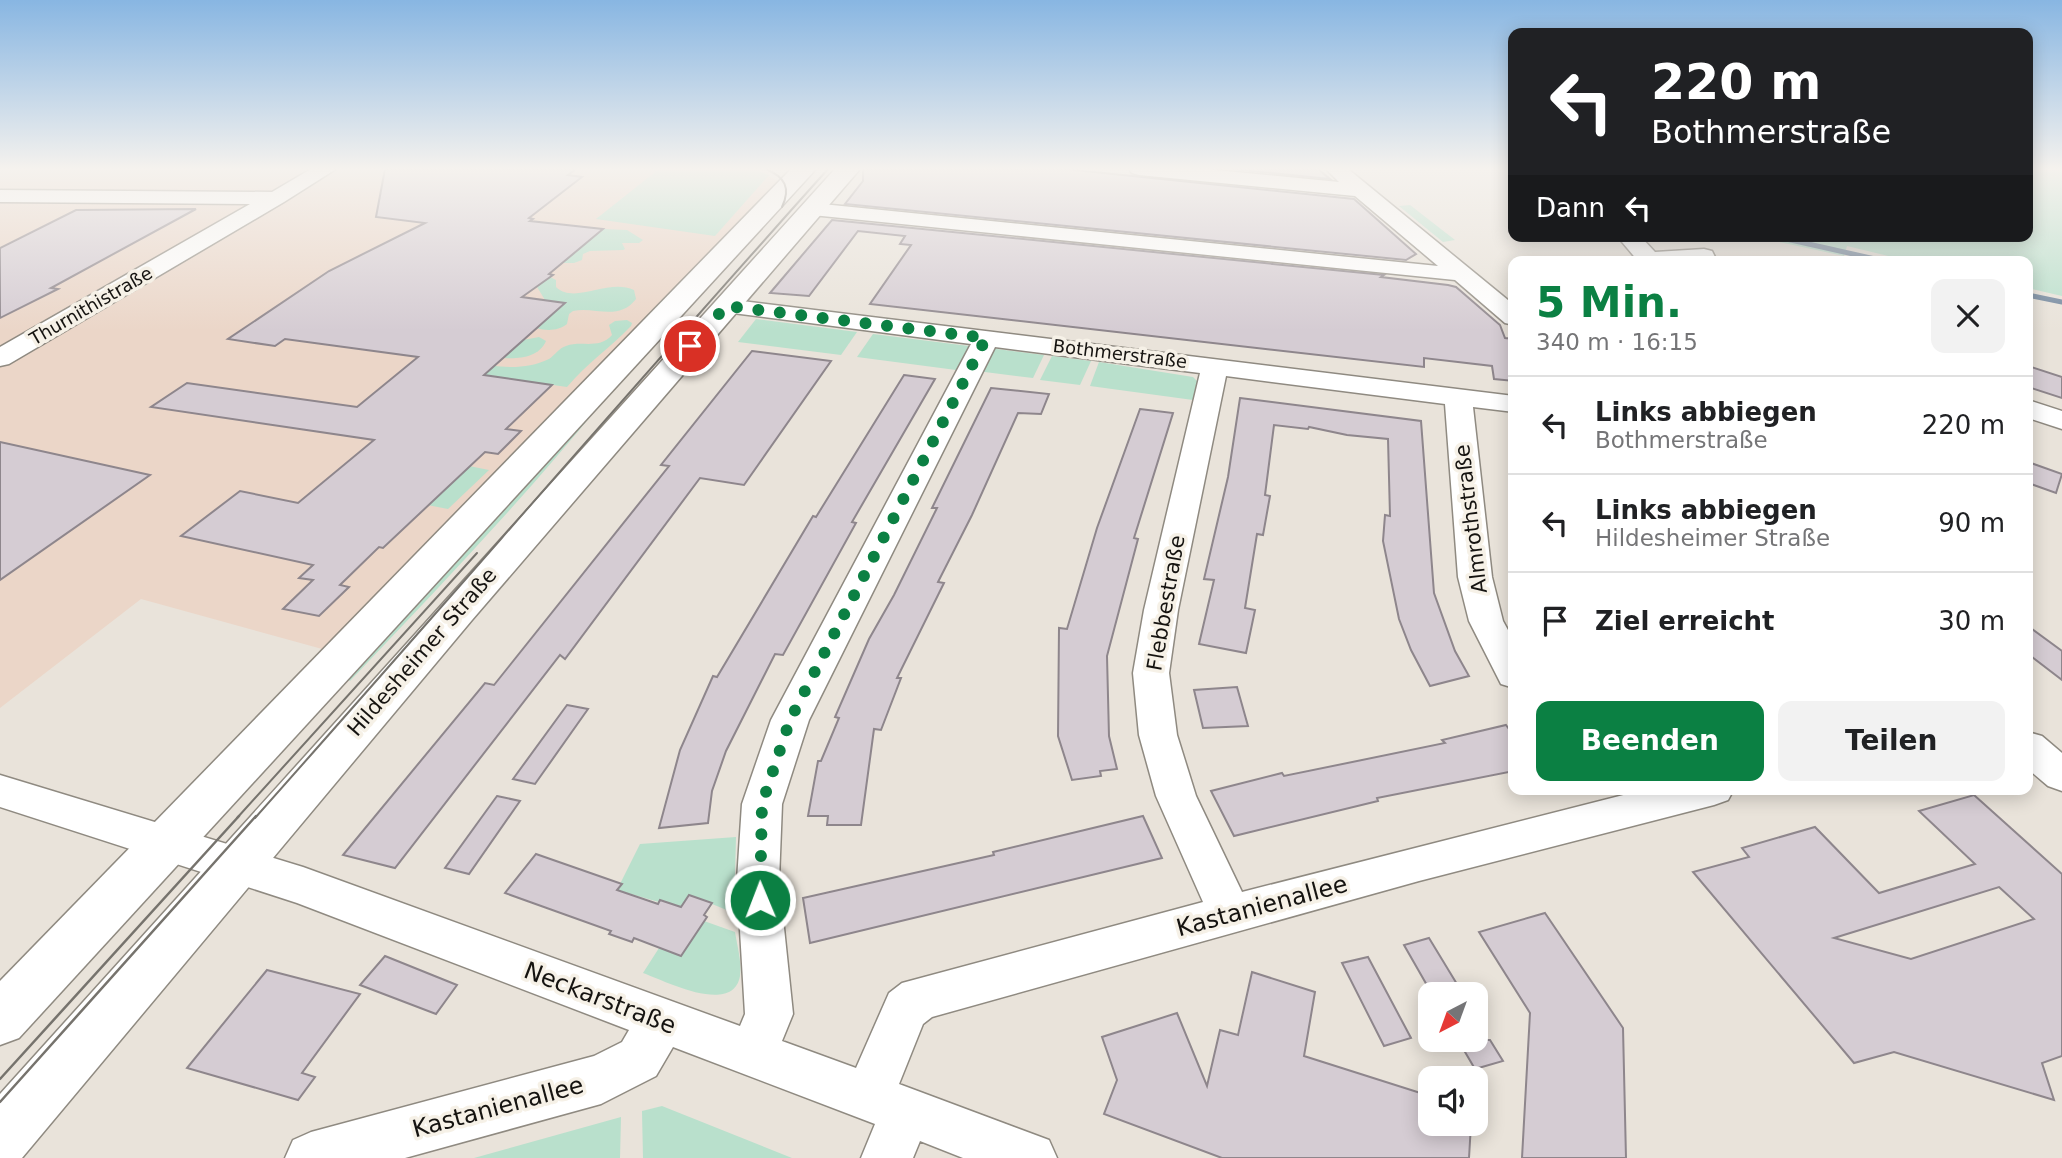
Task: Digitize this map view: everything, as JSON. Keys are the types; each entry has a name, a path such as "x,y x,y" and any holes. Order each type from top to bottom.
{"main road":[{"path":"0,1019 753,223"},
{"name":"Hildesheimer Straße","path":"0,1138 458,610 800,223"}],"street":[{"name":"Thurnithistraße","path":"0,358 234,223"},
{"path":"951,223 1459,273"},
{"path":"1399,223 1508,313"},
{"path":"1634,242 1647,256"},
{"name":"Bothmerstraße","path":"726,306 1508,403"},
{"path":"752,1054 769,1014 758,880 762,804 790,720 986,338"},
{"name":"Flebbestraße","path":"1215,365 1161,610 1151,673 1158,735 1176,796 1231,914"},
{"name":"Almrothstraße","path":"1458,397 1475,577 1486,621 1508,663"},
{"path":"2033,410 2062,421"},
{"path":"2033,751 2062,775"},
{"name":"Neckarstraße","path":"0,790 303,886 1031,1158"},
{"name":"Kastanienallee","path":"887,1158 888,1104 906,1009 919,999 1231,914 1614,801 1664,795"},
{"name":"Kastanienallee","path":"311,1158 601,1079 639,1059 662,1021"}],"shaded area":[{"path":"0,223 743,223 344,655 141,599 0,708"}],"green space":[{"path":"624,223 726,223 715,236"},
{"path":"1420,223 1433,223 1455,240 1443,242"},
{"path":"2033,223 2062,223 2062,296 2033,289 2033,256 1888,256 1847,246 1844,256 1780,242 2033,242"},
{"path":"603,229 627,230 643,240 639,243 622,243 625,249 623,250 590,251 583,254 582,260 561,263"},
{"path":"550,277 556,280 556,287 564,292 582,293 624,287 634,290 636,299 622,310 573,311 564,326 548,330 536,328 564,303 545,300 534,282"},
{"path":"756,319 857,332 841,355 738,342"},
{"path":"627,320 632,323 631,326 567,387 463,372 473,363 511,367 540,363 566,346 607,340 612,335 609,325 615,321"},
{"path":"873,334 969,346 956,370 857,357"},
{"path":"539,337 546,341 534,354 504,358 523,340"},
{"path":"989,348 1044,355 1033,378 977,371"},
{"path":"1052,356 1091,361 1080,385 1040,380"},
{"path":"1099,362 1193,377 1198,382 1193,400 1090,386"},
{"path":"590,405 599,406 539,477 350,681 347,679"},
{"path":"459,464 489,470 448,509 417,503"},
{"path":"736,837 734,913 712,904 704,915 617,890 640,844"},
{"path":"704,921 735,932 740,976 735,988 725,994 712,995 682,988 643,973 659,948 681,956"},
{"path":"662,1106 792,1158 643,1158 642,1111"},
{"path":"621,1117 620,1158 474,1158"}],"building":[{"path":"50,223 170,223 51,288 58,289 0,318 0,248"},
{"path":"425,223 549,223 603,229 549,274 553,275 522,297 565,303 484,375 552,385 506,429 521,431 498,454 485,452 383,548 379,547 340,585 349,587 319,616 283,609 313,580 299,578 313,565 181,536 240,491 298,503 374,440 151,407 187,383 357,407 418,357 285,339 275,346 228,339 329,271"},
{"path":"829,223 863,223 1384,275 1381,277 1456,287 1500,325 1505,338 1508,338 1508,380 1494,379 1492,366 1424,358 1424,367 870,304 911,245 900,244 905,236 858,231 809,296 770,293"},
{"path":"1036,223 1381,223 1416,254 1406,260"},
{"path":"752,351 831,361 744,485 700,478 565,659 560,655 395,868 343,855 485,683 494,685 669,466 661,465"},
{"path":"2033,368 2062,377 2062,398 2033,389"},
{"path":"904,375 935,379 852,522 856,523 783,655 775,654 726,751 712,791 708,823 659,828 680,750 713,676 717,677 813,516 816,517"},
{"path":"991,388 1049,394 1041,414 1018,413 938,582 944,583 897,678 901,678 881,730 874,729 861,825 827,825 828,816 808,816 818,761 821,761 839,718 835,717 869,639 937,508 932,508"},
{"path":"1240,398 1421,421 1434,593 1455,651 1469,676 1430,686 1411,650 1399,619 1383,541 1385,515 1390,516 1388,439 1347,435 1309,427 1274,425 1265,495 1270,496 1263,535 1257,534 1245,608 1255,610 1246,653 1199,644 1214,580 1204,579 1228,477"},
{"path":"1140,409 1173,413 1134,538 1138,539 1107,656 1109,736 1117,769 1100,771 1101,776 1072,780 1058,736 1059,628 1067,629 1097,528"},
{"path":"0,442 150,475 0,580"},
{"path":"2033,464 2062,474 2056,493 2033,485"},
{"path":"2033,630 2062,651 2062,680 2033,658"},
{"path":"1237,687 1248,726 1203,728 1194,690"},
{"path":"567,705 588,709 535,784 513,779"},
{"path":"1506,725 1508,772 1377,798 1378,801 1234,836 1211,791 1282,773 1284,776 1445,743 1442,740"},
{"path":"1974,795 2062,874 2062,1056 2042,1063 2054,1100 1894,1052 1854,1063 1693,872 1749,857 1742,848 1815,827 1879,893 1975,864 1919,811","holes":["1999,887 2034,919 1911,959 1834,938"]},
{"path":"497,796 520,801 469,874 445,868"},
{"path":"1143,816 1162,858 810,943 803,898 994,855 993,852"},
{"path":"536,854 622,884 617,890 658,904 660,900 681,907 689,895 712,903 704,915 707,917 681,956 634,938 632,942 609,934 611,931 505,893"},
{"path":"1545,913 1623,1028 1626,1158 1522,1158 1530,1013 1479,932"},
{"path":"1429,938 1456,982 1425,982 1404,945"},
{"path":"385,956 457,985 436,1014 360,985"},
{"path":"1368,957 1411,1038 1384,1046 1342,963"},
{"path":"267,970 360,994 302,1073 315,1077 298,1100 187,1068"},
{"path":"1252,972 1315,992 1304,1056 1418,1092 1418,1136 1470,1136 1469,1158 1222,1158 1104,1114 1117,1080 1102,1037 1177,1013 1207,1086 1220,1030 1238,1035"},
{"path":"1490,1040 1503,1061 1473,1066 1465,1052 1488,1052"}],"waterway":[{"path":"1800,242 1862,256"},
{"path":"2033,296 2062,302"}],"tram line":[{"path":"255,818 780,223"},
{"path":"237,818 477,553"},
{"path":"0,1079 239,816"},
{"path":"0,1102 256,816"}],"route":[{"path":"690,346 726,306 986,338 790,720 762,804 758,880 760,900"}]}
